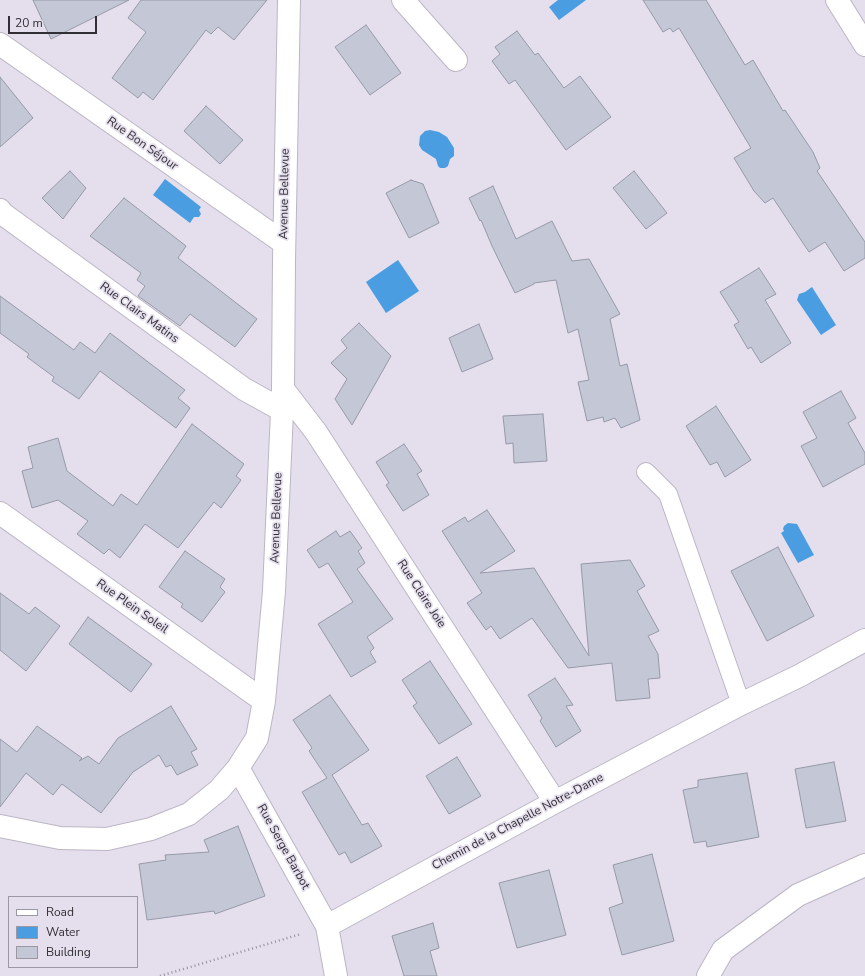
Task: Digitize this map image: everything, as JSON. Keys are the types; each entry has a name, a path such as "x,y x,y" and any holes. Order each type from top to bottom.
{"street":[{"name":"Avenue Bellevue","path":"0,826 60,838 107,839 151,829 189,814 219,790 238,768 257,738 264,701 274,591 283,400 284,244 289,0"},
{"path":"403,0 456,60"},
{"path":"837,0 865,45"},
{"name":"Rue Bon Séjour","path":"0,44 284,244"},
{"name":"Rue Clairs Matins","path":"0,210 3,214 244,389 283,400"},
{"name":"Rue Claire Joie","path":"283,400 316,432 555,802"},
{"name":"Rue Plein Soleil","path":"0,513 264,701"},
{"name":"Chemin de la Chapelle Notre-Dame","path":"327,926 555,802 741,704 799,676 865,640"},
{"name":"Rue Serge Barbot","path":"238,768 327,926 336,976"},
{"path":"708,976 723,950 798,895 865,865"}],"lane":[{"path":"646,472 668,494 741,704"}],"path":[{"path":"160,976 327,926"}],"water":[{"path":"558,0 586,0 559,20 549,7"},
{"path":"430,130 439,132 447,137 454,148 454,156 450,159 448,166 445,168 440,168 436,159 422,150 419,145 420,136 425,131"},
{"path":"165,179 201,207 199,210 201,214 199,217 194,217 190,223 153,195"},
{"path":"398,260 419,291 386,313 366,282"},
{"path":"812,287 836,325 821,335 797,300 799,294"},
{"path":"788,523 797,524 814,555 798,563 781,533 784,531 784,526"}],"building":[{"path":"33,0 129,0 51,39"},
{"path":"141,0 267,0 234,40 218,27 211,34 206,30 153,100 143,92 138,98 112,78 146,32 128,18"},
{"path":"643,0 706,0 745,65 753,60 783,111 785,110 813,152 820,168 817,171 865,242 865,258 844,271 825,242 809,252 773,198 765,203 754,191 734,158 751,148 679,28 673,32 670,28 663,32"},
{"path":"366,25 401,73 370,95 335,47"},
{"path":"517,31 535,55 538,53 564,88 580,76 611,117 566,150 515,80 509,84 492,61 500,54 495,47"},
{"path":"0,77 33,118 0,147"},
{"path":"206,106 243,140 220,164 184,131"},
{"path":"70,171 86,188 63,219 42,198"},
{"path":"634,171 667,213 646,229 613,188"},
{"path":"411,180 423,184 439,223 409,238 386,193"},
{"path":"493,186 516,239 552,221 572,261 589,259 620,314 610,319 620,366 627,364 640,420 621,428 615,418 604,422 603,417 587,421 578,382 589,380 578,329 568,333 556,280 534,283 515,293 481,220 480,221 469,198"},
{"path":"124,198 186,246 178,258 257,319 235,347 190,314 180,326 138,296 145,286 137,280 141,273 90,236"},
{"path":"759,268 776,294 765,300 791,343 761,363 751,347 748,349 734,325 739,322 720,292"},
{"path":"0,296 74,350 80,342 95,353 110,333 185,390 178,398 190,408 176,428 100,371 79,399 52,381 54,377 27,357 29,354 0,333"},
{"path":"359,323 391,356 352,425 335,399 347,379 331,363 347,348 341,340"},
{"path":"479,324 493,359 462,372 449,338"},
{"path":"841,391 856,418 848,423 865,453 865,464 823,487 801,446 817,438 803,412"},
{"path":"716,406 751,460 725,477 717,462 710,465 686,426"},
{"path":"543,414 547,461 514,463 513,443 506,444 503,416"},
{"path":"192,424 244,464 236,476 241,480 221,508 214,502 178,548 145,524 120,558 109,549 104,554 77,534 88,521 58,500 32,508 22,471 33,468 28,447 58,438 67,471 113,506 121,494 137,505"},
{"path":"404,444 422,471 417,474 429,495 403,511 386,485 389,483 376,462"},
{"path":"487,510 515,551 480,573 534,568 589,656 581,564 630,560 645,586 637,591 659,631 648,636 658,654 660,678 648,679 650,698 616,701 612,663 568,668 532,618 500,639 491,626 486,630 467,603 482,593 442,531 465,517 468,522"},
{"path":"336,531 340,537 350,531 362,548 358,551 365,563 357,569 393,619 367,637 374,648 370,652 376,662 351,677 318,624 353,602 328,563 319,568 307,550"},
{"path":"778,547 814,616 767,641 731,571"},
{"path":"185,551 225,579 220,587 225,592 202,622 181,607 183,604 159,587"},
{"path":"0,593 29,614 35,607 60,626 26,671 0,650"},
{"path":"88,617 152,664 131,692 69,644"},
{"path":"430,661 472,724 439,744 413,706 417,703 402,680"},
{"path":"555,678 573,705 566,706 581,731 556,747 540,721 542,718 528,695"},
{"path":"330,695 369,750 332,775 362,825 368,823 382,846 351,863 345,852 339,855 302,792 327,778 309,751 312,748 293,720"},
{"path":"171,706 197,749 191,752 198,765 177,775 171,765 166,767 159,755 133,772 101,813 62,784 53,795 26,773 0,807 0,739 17,752 37,726 82,758 79,761 88,756 99,764 118,738"},
{"path":"457,757 481,796 449,814 426,776"},
{"path":"834,762 846,821 806,828 795,769"},
{"path":"747,773 759,837 707,847 706,841 694,843 683,790 698,787 698,780"},
{"path":"238,826 265,896 215,914 214,911 147,920 139,864 166,860 165,855 209,852 204,840"},
{"path":"652,854 674,941 622,955 609,908 623,903 613,865"},
{"path":"549,870 566,935 517,948 499,883"},
{"path":"433,923 439,948 430,951 437,976 404,976 392,936"}]}
